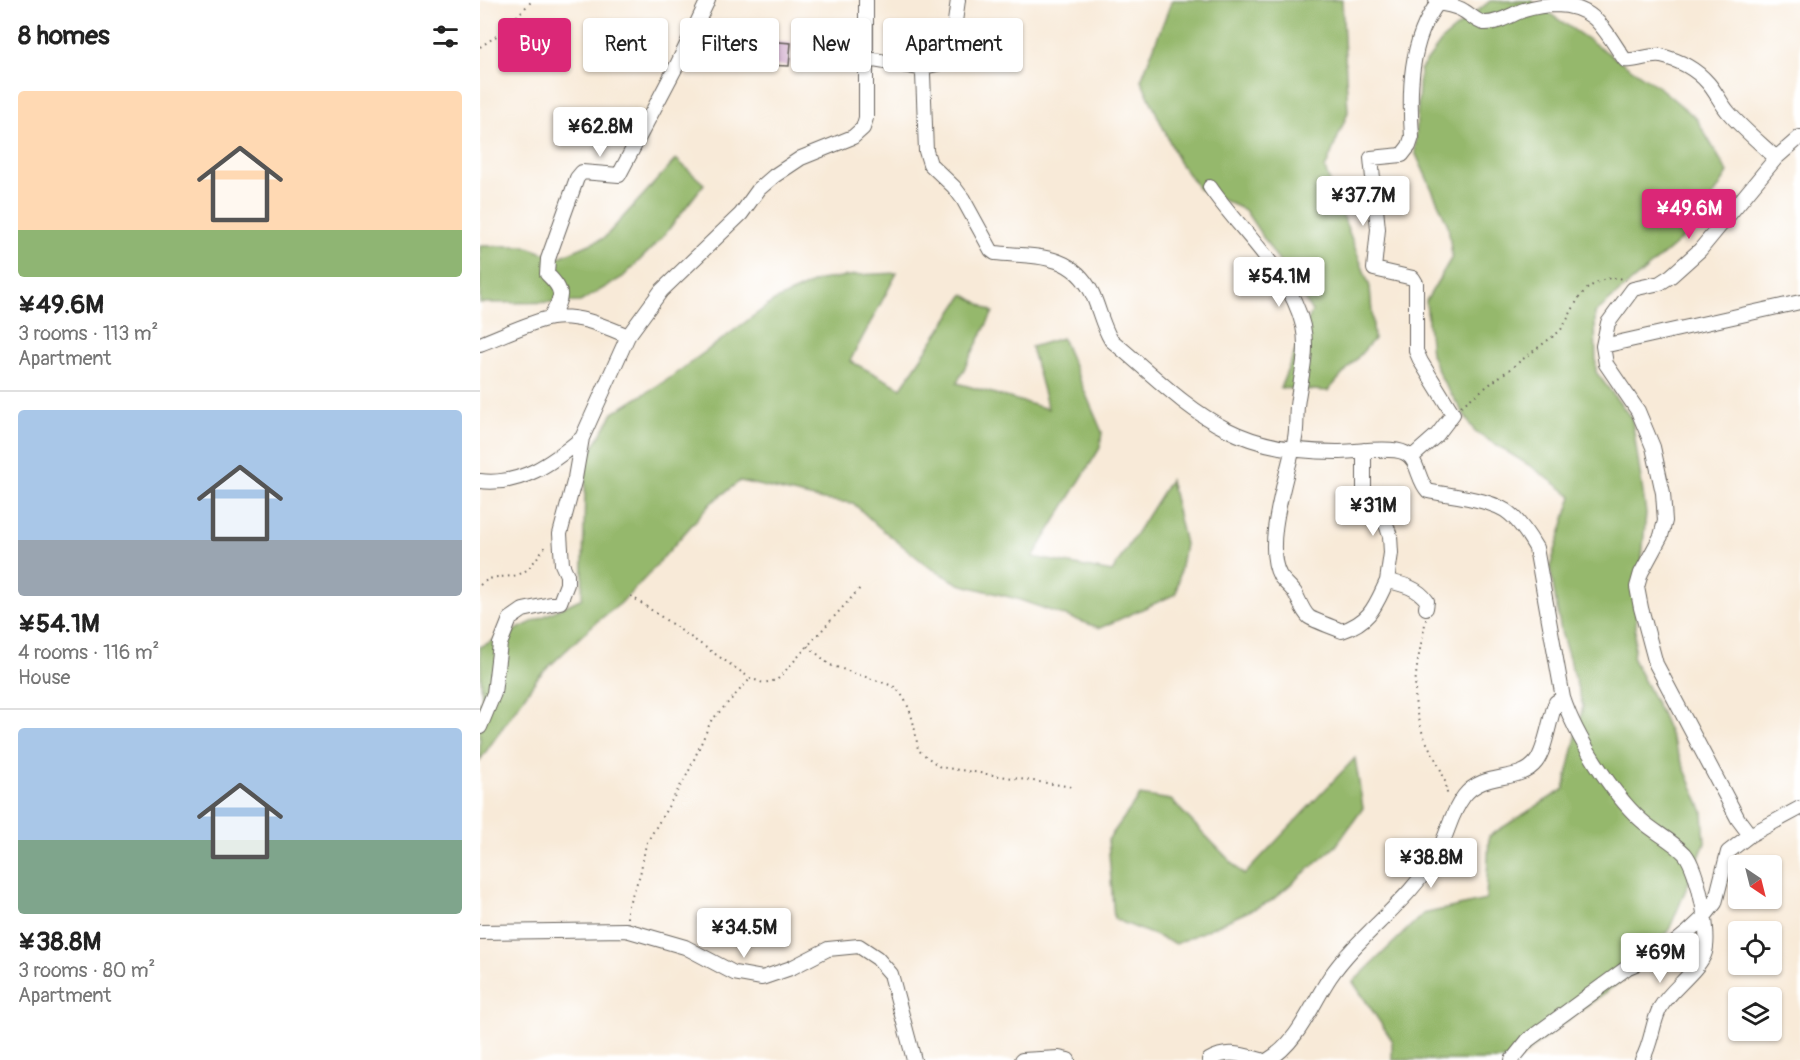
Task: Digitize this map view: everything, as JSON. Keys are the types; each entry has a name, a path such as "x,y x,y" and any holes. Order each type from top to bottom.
{"street":[{"path":"550,318 560,300 561,291 547,274 548,259 577,178 582,172 619,176 708,0"},
{"path":"867,0 867,18"},
{"path":"956,18 958,0"},
{"path":"1412,457 1437,435 1453,414 1416,351 1416,283 1413,278 1374,269 1378,229 1371,158 1402,155 1409,146 1412,137 1411,78 1424,24 1437,1 1463,10 1485,23 1526,9 1548,5 1573,6 1585,10 1594,17 1625,60 1632,61 1659,56 1687,65 1699,74 1708,83 1728,113 1776,158"},
{"path":"480,727 494,693 500,644 510,620 523,609 560,602 565,593 567,575 562,564 560,534 575,478 582,438 628,336 661,291 741,214 759,189 801,158 853,137 863,128 866,118 868,72"},
{"path":"922,72 926,151 930,164 963,199 991,250 995,253 1048,258 1069,265 1083,279 1092,295 1103,327 1111,340 1179,397 1227,430 1293,449 1404,452 1412,457 1422,485 1428,491 1493,504 1510,513 1530,538 1536,548 1563,698 1569,718 1620,798 1641,820 1685,854 1699,884 1707,945 1703,956 1660,1009 1649,1048 1642,1060"},
{"path":"1750,835 1738,819 1656,664 1637,587 1641,573 1661,536 1665,521 1663,493 1653,447 1638,411 1606,364 1603,345 1608,322 1633,289 1660,282 1671,276 1700,250 1776,158 1800,137"},
{"path":"1210,187 1224,208 1269,260 1291,296 1303,325 1305,362 1297,406 1296,437 1277,516 1276,564 1280,576 1294,591 1309,617 1342,631 1356,626 1371,614 1387,580 1391,553 1386,524 1364,490 1364,450"},
{"path":"1603,345 1800,302"},
{"path":"480,344 550,318 588,321 628,336"},
{"path":"480,481 519,478 554,462 582,438"},
{"path":"1387,580 1421,593 1427,602 1426,608"},
{"path":"1268,1060 1288,1043 1331,976 1393,911 1421,877 1438,853 1449,822 1466,794 1483,780 1513,775 1535,764 1540,756 1556,702 1563,698"},
{"path":"1512,1060 1528,1040 1537,1033 1628,967 1664,952 1704,917 1715,903 1728,852 1750,835 1800,808"},
{"path":"480,932 626,930 685,947 734,974 762,978 791,968 828,949 859,946 877,958 891,974 914,1060"},
{"path":"1209,1060 1227,1053 1242,1054 1262,1060"},
{"path":"1022,1060 1059,1058 1068,1060"}],"path":[{"path":"480,47 498,35 533,0"},
{"path":"1453,414 1471,397 1560,331 1584,291 1610,277 1624,279 1633,289"},
{"path":"480,585 495,576 518,575 529,568 542,549 560,534"},
{"path":"631,596 750,678 763,683 777,680 862,586"},
{"path":"1426,608 1428,612 1414,690 1422,733 1447,786 1449,822"},
{"path":"808,646 830,665 893,686 901,692 915,727 918,750 940,767 1073,787"},
{"path":"626,930 627,908 640,875 646,844 688,773 711,721 750,678"}],"green space":[{"path":"1172,0 1342,0 1348,112 1325,169 1370,287 1374,339 1328,391 1280,388 1312,311 1245,210 1199,189 1179,162 1141,80"},
{"path":"1490,1 1531,1 1660,88 1696,118 1728,173 1691,231 1595,313 1596,372 1632,419 1646,513 1633,659 1661,713 1703,812 1705,843 1670,928 1643,965 1561,1025 1518,1060 1392,1060 1392,1040 1353,982 1423,914 1486,900 1489,836 1564,789 1583,706 1561,632 1550,567 1572,496 1532,467 1475,432 1441,378 1431,354 1426,301 1452,257 1448,225 1415,152 1420,70 1443,39"},
{"path":"676,159 704,184 662,238 623,277 580,302 480,303 480,246 525,246 557,258 604,238"},
{"path":"897,273 850,361 901,388 964,294 993,312 957,383 1048,409 1031,347 1062,338 1102,432 1100,448 1033,557 1112,572 1170,480 1185,544 1176,594 1100,628 1017,599 959,584 929,567 853,503 823,500 740,481 711,503 620,604 595,623 538,677 480,760 480,702 482,701 480,647 582,598 586,459 613,413 667,380 774,301 819,280"},
{"path":"1355,758 1363,808 1336,846 1271,901 1176,944 1114,919 1108,840 1140,795 1171,800 1244,875"}],"building":[{"path":"779,42 791,43 789,66 779,66"}]}
